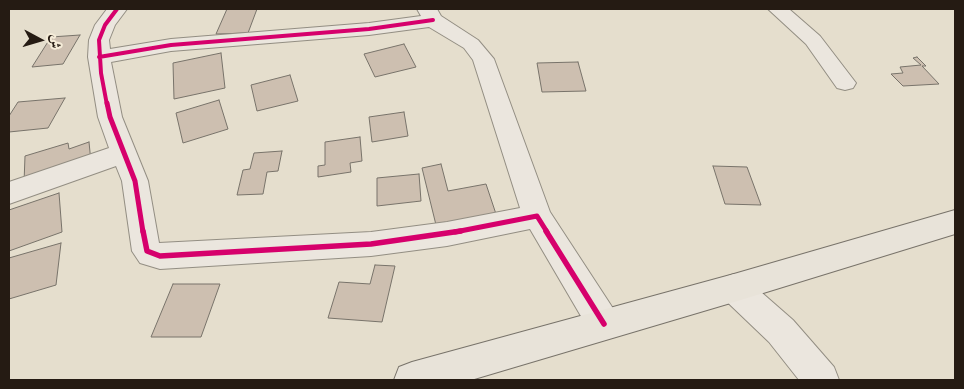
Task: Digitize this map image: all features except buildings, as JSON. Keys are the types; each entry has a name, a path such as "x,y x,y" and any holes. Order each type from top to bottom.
{"main road":[{"path":"412,380 734,288 955,222"}],"street":[{"path":"117,9 105,25 98,40 99,57 110,117 135,181 146,251 155,255 226,253 399,241 447,234 537,216"},
{"path":"778,9 813,40 846,83"},
{"path":"99,57 171,45 369,29 430,14 471,44 483,60 491,78 537,216 604,324"},
{"path":"9,193 124,153"},
{"path":"734,288 781,331 821,380"}],"cycle path":[{"path":"117,9 105,25 99,40 101,73 110,117 135,181 145,245 147,251 151,254 160,256 184,255 371,244 447,234 537,216 604,324"},
{"path":"99,57 171,45 369,29 433,20"}]}
